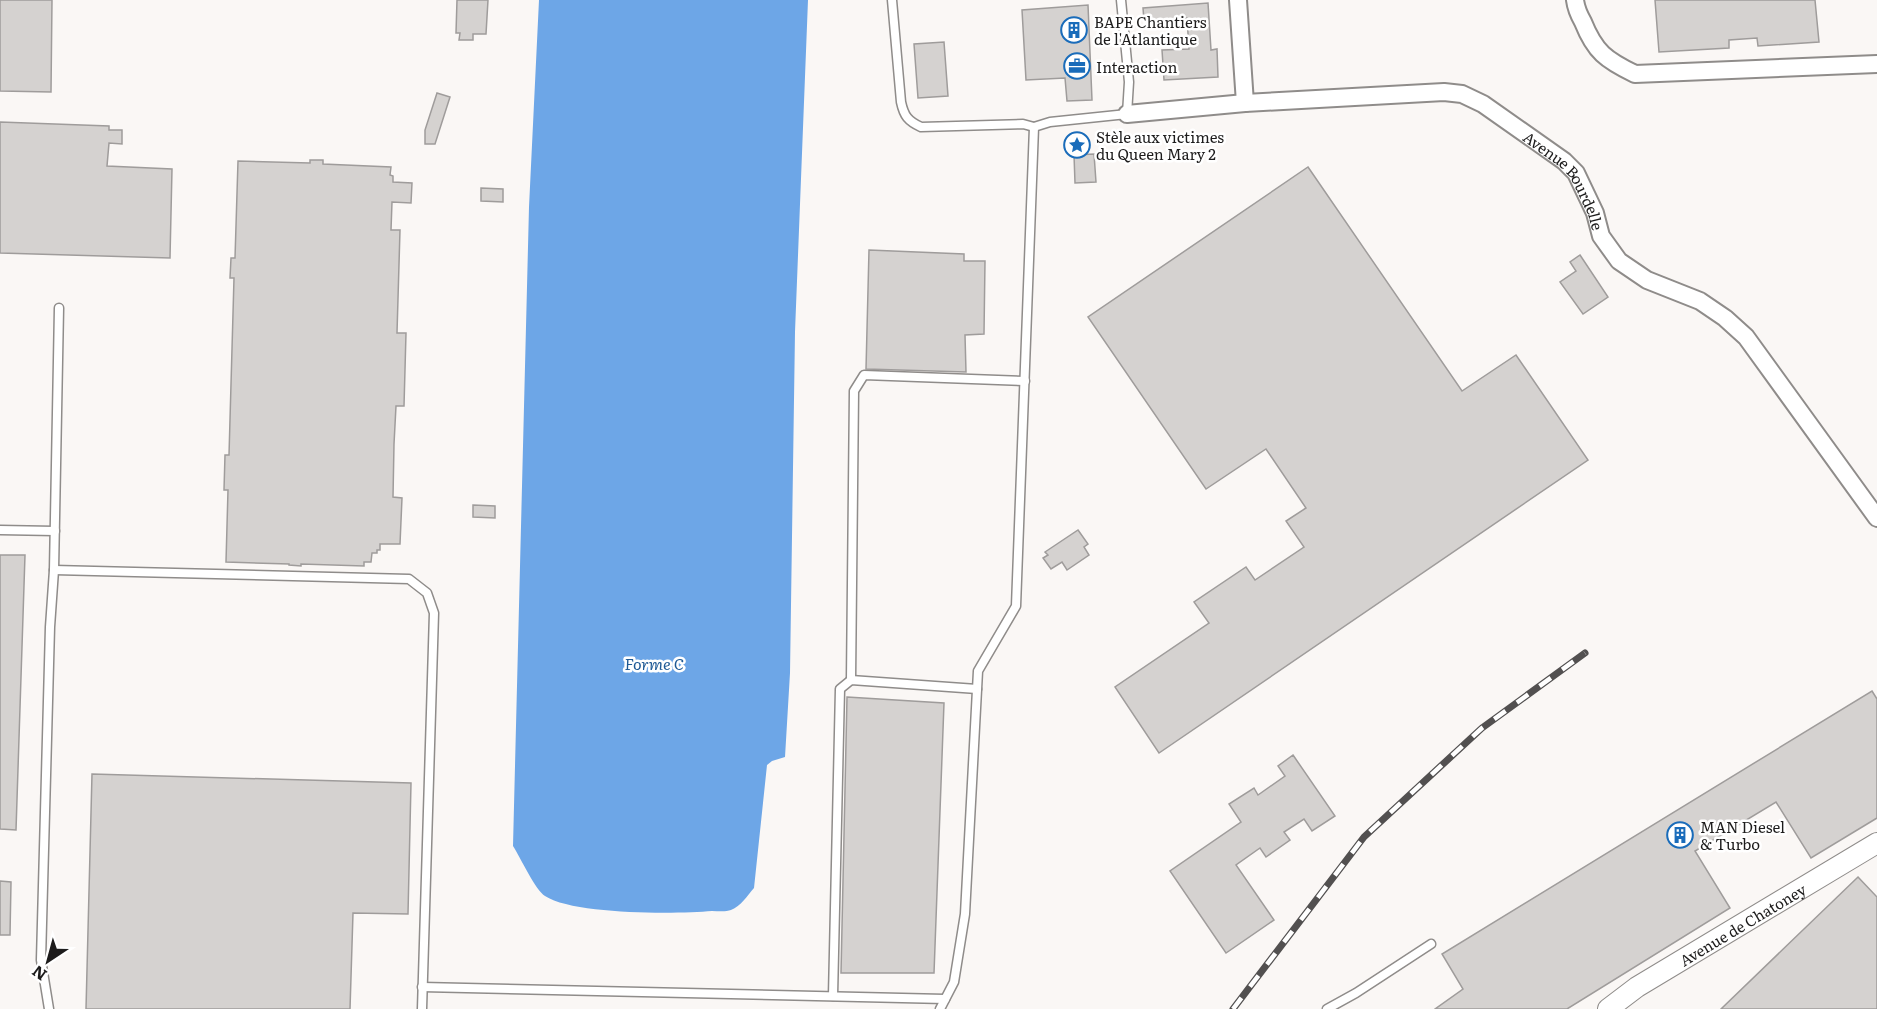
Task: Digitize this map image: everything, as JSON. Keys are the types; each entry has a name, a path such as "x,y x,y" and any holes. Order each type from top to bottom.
{"street":[{"path":"1238,0 1245,103"},
{"path":"1575,0 1591,42 1601,54 1635,74 1877,64"},
{"name":"Avenue Bourdelle","path":"1127,114 1245,103 1444,92 1462,94 1483,104 1564,161 1576,173 1595,213 1600,236 1619,261 1647,280 1700,301 1725,318 1746,337 1877,518"},
{"name":"Avenue de Chatoney","path":"1608,1009 1637,987 1877,843"}],"lane":[{"path":"892,0 903,115 912,123 931,128 1023,124 1034,127 1050,122 1127,114 1129,82 1121,0"},
{"path":"940,1009 954,982 965,914 978,671 1016,606 1034,127"},
{"path":"49,1009 41,960 50,627 54,570 59,308"},
{"path":"851,681 854,391 864,375 1025,381"},
{"path":"0,530 54,531"},
{"path":"54,570 409,579 427,593 434,613 422,1009"},
{"path":"833,996 840,689 851,681 977,689"},
{"path":"1327,1009 1356,993 1431,944"},
{"path":"422,987 945,999"}],"water":[{"name":"Forme C","path":"539,0 808,0 795,332 790,673 785,757 767,765 754,888 741,903 729,911 626,912 578,907 559,902 541,893 513,846 529,207"}],"building":[{"path":"0,0 52,0 51,92 0,91"},
{"path":"457,0 488,0 486,34 473,34 473,40 459,40 460,33 456,33"},
{"path":"1655,0 1815,0 1819,42 1758,46 1757,38 1729,40 1729,48 1659,52"},
{"path":"1208,3 1211,50 1217,49 1218,77 1164,80 1162,50 1189,49 1187,18 1144,21 1143,8"},
{"name":"BAPE Chantiers de l'Atlantique","path":"1088,5 1092,100 1067,101 1065,78 1026,80 1022,10"},
{"path":"944,42 948,96 918,98 914,44"},
{"path":"437,93 450,97 435,144 425,144 425,130"},
{"path":"0,122 109,126 109,130 122,130 122,144 109,143 107,166 172,169 170,258 0,253"},
{"path":"1094,154 1096,182 1075,183 1074,155"},
{"path":"310,160 323,160 323,164 391,167 390,175 393,176 393,182 412,183 411,203 392,202 391,230 400,230 397,333 406,333 404,406 396,406 394,444 393,497 402,498 400,544 380,544 380,550 372,553 371,562 364,562 364,566 301,564 301,566 226,562 228,490 224,490 225,455 229,455 234,278 230,278 231,258 235,258 238,161 310,163"},
{"path":"1308,167 1462,391 1516,355 1588,460 1159,753 1115,687 1209,623 1194,602 1246,567 1255,580 1304,547 1286,521 1306,508 1266,449 1206,489 1088,317"},
{"path":"481,188 503,189 503,202 481,201"},
{"path":"869,250 964,254 964,261 985,261 984,334 965,335 966,372 866,369"},
{"path":"1580,255 1608,297 1583,314 1560,282 1576,271 1570,262"},
{"path":"473,505 495,506 495,518 473,517"},
{"path":"1078,530 1088,544 1084,547 1089,555 1067,570 1062,562 1051,569 1043,558 1048,555 1045,552"},
{"path":"0,555 25,555 16,830 0,829"},
{"name":"MAN Diesel & Turbo","path":"1872,691 1877,699 1877,818 1811,858 1776,802 1695,851 1730,908 1567,1009 1435,1009 1463,989 1442,954"},
{"path":"847,697 944,703 934,973 841,973"},
{"path":"1293,755 1335,816 1312,831 1304,819 1284,832 1290,840 1266,857 1260,848 1236,865 1274,920 1226,953 1170,871 1241,822 1229,804 1254,788 1258,795 1285,776 1278,766"},
{"path":"92,774 411,783 408,914 353,913 350,1009 86,1009"},
{"path":"1858,877 1877,897 1877,1009 1721,1009"},
{"path":"0,881 11,882 10,935 0,935"}],"railway":[{"path":"1233,1009 1364,837 1482,728 1585,653"}],"place":[{"name":"BAPE Chantiers de l'Atlantique","path":"1074,30"},
{"name":"Interaction","path":"1077,66"},
{"name":"Stèle aux victimes du Queen Mary 2","path":"1077,145"},
{"name":"MAN Diesel & Turbo","path":"1680,835"}]}
